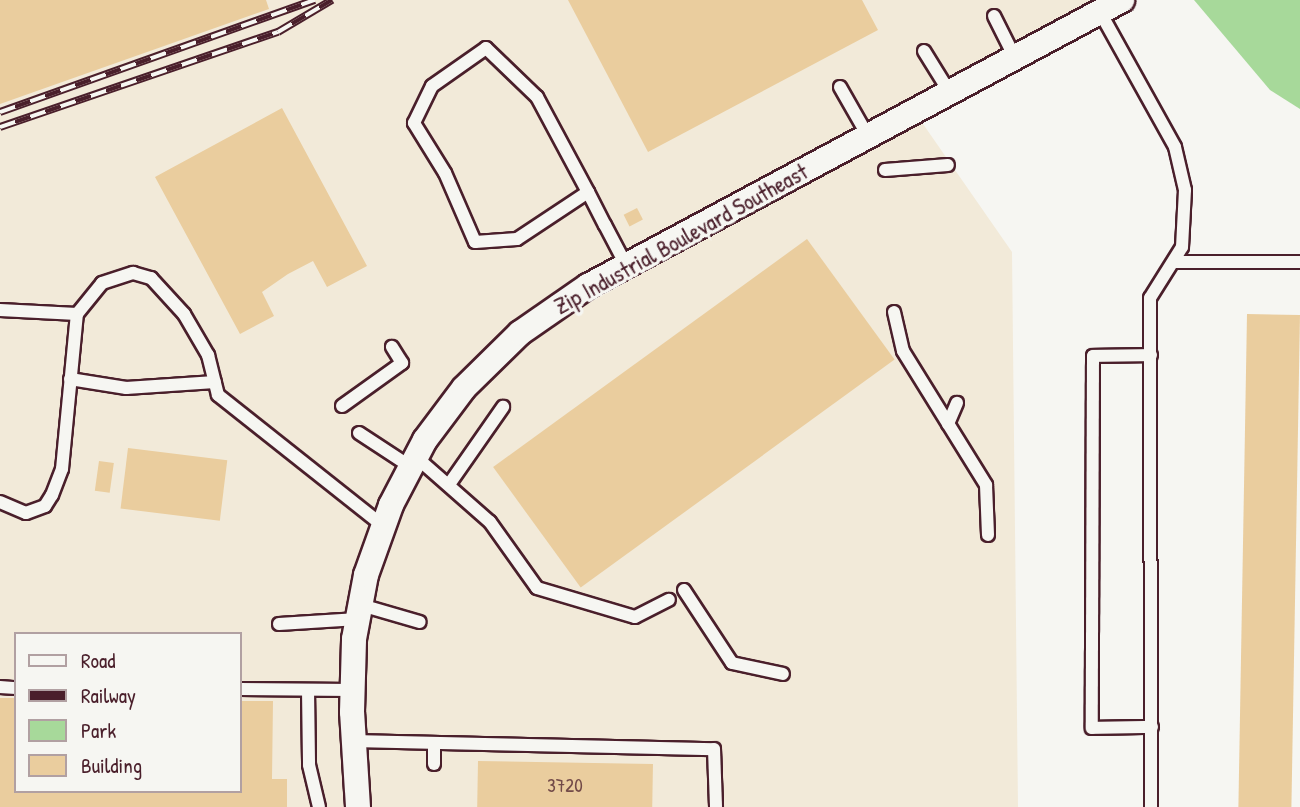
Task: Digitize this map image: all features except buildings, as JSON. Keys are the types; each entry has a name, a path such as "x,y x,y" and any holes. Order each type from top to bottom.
{"street":[{"name":"Zip Industrial Boulevard Southeast","path":"358,807 352,690 359,612 383,526 414,462 464,388 520,332 626,265 1122,0"}],"lane":[{"path":"1100,12 1183,168 1186,224 1174,262 1150,298 1151,807"},
{"path":"994,16 1015,58"},
{"path":"588,192 517,239 475,242 445,173 414,123 432,86 486,48 537,97 588,192 626,265"},
{"path":"924,51 950,93"},
{"path":"840,87 869,136"},
{"path":"885,170 948,165"},
{"path":"1174,262 1300,262"},
{"path":"0,502 26,513 44,506 52,495 62,469 76,314 102,283 118,275 151,278 184,314 208,355 218,395 252,426 383,526"},
{"path":"0,310 76,314"},
{"path":"894,312 903,351 986,485 988,536"},
{"path":"342,406 402,363 392,347"},
{"path":"1151,355 1093,356 1093,728 1152,727"},
{"path":"71,379 126,388 215,382"},
{"path":"948,424 957,403"},
{"path":"450,483 503,407"},
{"path":"359,433 450,483 490,522 537,588 635,617 669,600"},
{"path":"684,590 732,663 783,674"},
{"path":"279,624 359,612 420,622"},
{"path":"242,689 352,690"},
{"path":"308,690 309,765 318,807"},
{"path":"353,741 715,749 716,807"},
{"path":"434,743 434,764"}],"shaded area":[{"path":"0,0 1106,0 914,111 1012,252 1018,807 0,807"}],"green space":[{"path":"1194,0 1300,0 1300,109 1270,90"}],"railway":[{"path":"0,112 315,0"},
{"path":"0,127 278,32 332,0"}]}
